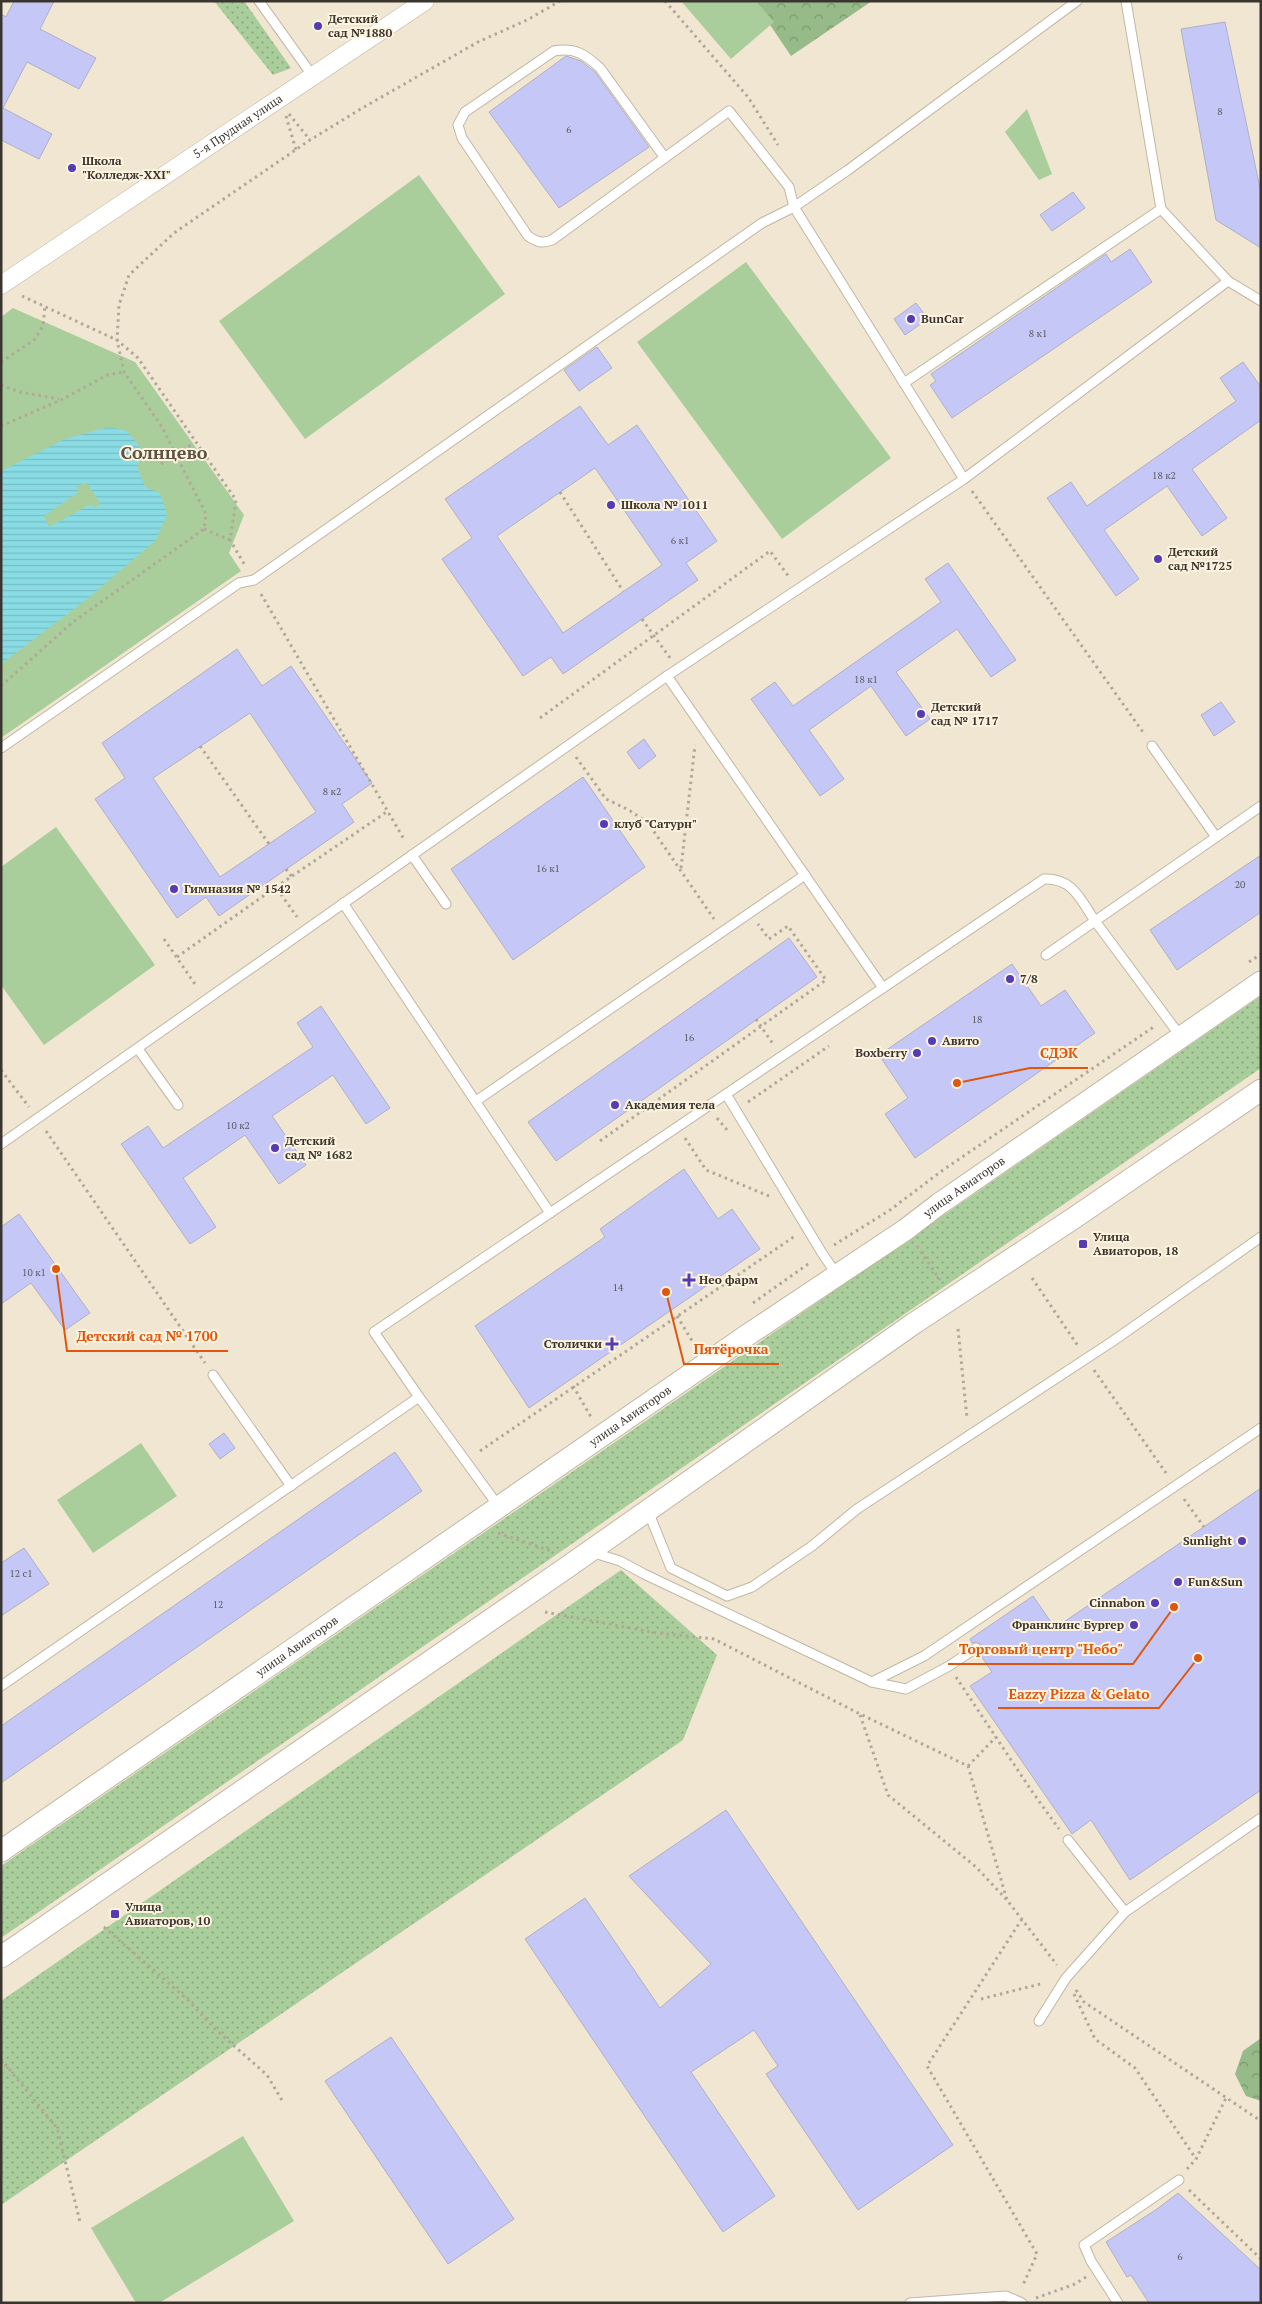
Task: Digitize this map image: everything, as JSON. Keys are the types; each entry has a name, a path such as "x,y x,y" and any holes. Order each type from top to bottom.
{"street":[{"name":"5-я Прудная улица","path":"3,282 425,1"},
{"name":"улица Авиаторов","path":"1,1851 750,1334 838,1276 1261,982"},
{"path":"1,1957 648,1511 913,1324 1074,1218 1261,1090"}],"lane":[{"path":"259,1 312,76"},
{"path":"1,748 239,583 254,580 762,223 794,207 848,170 1076,1"},
{"path":"1126,1 1161,210 1228,281 1261,301"},
{"path":"665,158 600,68 590,59 567,48 554,51 465,112 458,125 462,138 528,236 536,242 545,243 552,240 665,158 729,111 789,187 794,207 964,479"},
{"path":"904,383 1161,210"},
{"path":"1,1144 677,669 964,479 1228,281"},
{"path":"667,676 882,988"},
{"path":"1152,746 1216,837"},
{"path":"1046,955 1261,806"},
{"path":"412,855 446,904"},
{"path":"476,1102 805,875"},
{"path":"500,1508 418,1397 374,1332 1044,879 1057,878 1069,884 1181,1037"},
{"path":"343,903 550,1213"},
{"path":"138,1049 178,1105"},
{"path":"726,1094 822,1253 838,1276"},
{"path":"648,1511 670,1568 727,1596 752,1587 812,1546 857,1510 1086,1358 1261,1237"},
{"path":"213,1374 291,1486"},
{"path":"1,1686 418,1397"},
{"path":"872,1682 924,1656 1261,1428"},
{"path":"589,1551 620,1560 644,1574 872,1682 906,1689 949,1666 976,1648"},
{"path":"1039,2021 1066,1978 1125,1912 1261,1818"},
{"path":"1068,1840 1125,1912"},
{"path":"1118,2303 1090,2261 1084,2246 1179,2180"},
{"path":"910,2303 1006,2296 1020,2301"}],"path":[{"path":"1,686 73,622 204,529 206,514 162,427 124,372 117,340 119,305 129,276 174,233 310,140 364,106 478,42 528,20 560,1"},
{"path":"665,1 748,97 781,150"},
{"path":"296,150 284,108 310,140"},
{"path":"3,282 45,306 117,340 138,358 194,442 236,500 230,540"},
{"path":"1,362 34,340 43,326 45,306"},
{"path":"1,426 61,400 107,375 124,372"},
{"path":"1,385 20,392 61,400"},
{"path":"160,464 194,442"},
{"path":"964,479 1152,746"},
{"path":"560,492 623,591"},
{"path":"204,529 230,540 412,855"},
{"path":"540,718 770,551 790,578"},
{"path":"642,620 677,669"},
{"path":"681,868 698,721"},
{"path":"200,746 268,844"},
{"path":"575,755 606,799 629,810 648,824 681,868 723,932"},
{"path":"177,957 388,811"},
{"path":"286,869 292,877"},
{"path":"276,887 306,930"},
{"path":"600,1140 826,980 788,926 768,939 750,913"},
{"path":"164,939 206,1000"},
{"path":"1245,965 1261,954"},
{"path":"890,1210 943,1170 1168,1018"},
{"path":"735,1111 832,1043"},
{"path":"1,1070 37,1118 213,1374"},
{"path":"715,1117 720,1120 731,1136"},
{"path":"678,1126 706,1170 776,1200 771,1192"},
{"path":"480,1451 799,1234"},
{"path":"914,1241 943,1284"},
{"path":"802,1268 804,1261"},
{"path":"1032,1278 1204,1527"},
{"path":"676,1316 694,1344"},
{"path":"958,1329 968,1423"},
{"path":"573,1386 592,1417"},
{"path":"495,1532 554,1552"},
{"path":"545,1612 657,1633 714,1639 860,1714 968,1766 1007,1900"},
{"path":"949,1666 1035,1797 1068,1840"},
{"path":"860,1714 888,1795 976,1867 1007,1900 1084,2002 1261,2121"},
{"path":"968,1766 996,1737"},
{"path":"1020,2301 1037,2254 927,2066 1022,1919"},
{"path":"104,1927 188,2000 215,2029 267,2075 283,2102"},
{"path":"981,1999 1066,1978"},
{"path":"1066,1978 1095,2039 1135,2068 1196,2158 1226,2097"},
{"path":"1,2059 57,2128 80,2222"},
{"path":"1179,2180 1261,2259"},
{"path":"1020,2301 1075,2284"}],"green space":[{"path":"214,1 244,1 291,68 273,75"},
{"path":"681,1 756,1 774,22 731,59"},
{"path":"754,1 872,1 791,56"},
{"path":"1027,109 1052,174 1039,180 1005,132"},
{"path":"419,175 505,294 305,439 219,321"},
{"path":"746,262 891,458 782,539 637,342"},
{"path":"13,308 135,362 244,515 229,553 241,571 1,738 1,317"},
{"path":"56,827 155,965 44,1045 1,985 1,867"},
{"path":"1261,996 1261,1068 1,1938 1,1866"},
{"path":"141,1443 177,1496 93,1553 57,1500"},
{"path":"621,1570 717,1655 683,1740 1,2205 1,2001"},
{"path":"1261,2038 1261,2101 1246,2096 1235,2074 1243,2051"},
{"path":"243,2136 294,2221 159,2303 136,2303 91,2228"}],"water":[{"path":"109,427 127,431 144,452 137,466 145,487 160,493 167,515 156,540 86,600 1,664 1,471 65,439","holes":["86,482 101,504 94,508 91,504 49,527 44,516 79,492 76,487"]}],"building":[{"path":"14,1 54,1 40,29 96,58 79,89 27,62 3,108 52,134 39,159 1,140 1,14 6,17"},
{"path":"1225,22 1261,193 1261,248 1216,220 1181,29"},
{"path":"566,56 581,61 595,72 649,147 559,208 489,112"},
{"path":"1073,192 1085,208 1052,231 1040,215"},
{"path":"1130,249 1152,282 952,418 930,385 936,381 931,374 1106,254 1111,262"},
{"name":"BunCar","path":"916,303 928,319 905,335 894,319"},
{"path":"597,347 612,368 579,391 564,370"},
{"path":"1243,362 1261,387 1261,420 1192,469 1227,518 1202,536 1167,486 1104,530 1139,579 1116,596 1047,498 1071,482 1087,506 1236,401 1220,378"},
{"path":"580,406 608,445 637,425 717,541 686,563 698,580 563,674 551,657 523,676 442,559 472,538 445,499","holes":["595,468 662,565 563,633 497,536"]},
{"path":"948,563 1016,660 991,677 957,629 896,672 930,719 906,736 871,686 809,730 844,779 820,796 751,699 775,682 793,706 941,602 925,579"},
{"path":"237,649 262,686 291,666 372,783 342,804 354,822 219,916 206,897 177,918 95,799 125,778 102,743","holes":["250,713 316,812 220,877 153,778"]},
{"path":"1221,702 1235,722 1214,736 1201,715"},
{"path":"644,739 656,756 639,769 627,752"},
{"path":"583,777 645,867 513,960 451,869"},
{"path":"1261,855 1261,912 1177,970 1150,930"},
{"path":"789,938 817,977 556,1161 528,1122"},
{"path":"1012,964 1041,1006 1065,990 1095,1033 915,1158 885,1114 908,1098 879,1055"},
{"path":"321,1006 390,1108 366,1124 333,1075 272,1116 306,1165 279,1184 245,1135 183,1178 216,1227 190,1244 121,1144 148,1126 163,1148 313,1047 297,1023"},
{"path":"684,1169 718,1219 732,1209 760,1249 529,1408 475,1326 605,1237 600,1229"},
{"path":"19,1214 90,1313 65,1330 31,1283 1,1304 1,1227"},
{"path":"224,1433 235,1448 220,1459 209,1444"},
{"path":"395,1452 422,1491 1,1783 1,1726"},
{"path":"1261,1488 1261,1790 1130,1880 1091,1820 1072,1834 970,1686 992,1672 979,1653 982,1648 981,1644 972,1643 970,1639 1033,1596 1055,1628"},
{"path":"24,1548 49,1584 1,1616 1,1563"},
{"path":"726,1810 953,2145 858,2210 766,2074 778,2066 754,2030 691,2072 775,2196 723,2232 525,1939 585,1898 660,2008 711,1964 629,1876"},
{"path":"391,2037 514,2219 448,2264 325,2081"},
{"path":"1178,2193 1261,2270 1261,2303 1149,2303 1131,2275 1127,2277 1106,2242"}],"place":[{"name":"Детский сад №1880","path":"318,26"},
{"name":"Школа \"Колледж-XXI\"","path":"72,168"},
{"name":"BunCar","path":"911,319"},
{"name":"Школа № 1011","path":"611,505"},
{"name":"Детский сад №1725","path":"1158,559"},
{"name":"Детский сад № 1717","path":"921,714"},
{"name":"клуб \"Сатурн\"","path":"604,824"},
{"name":"Гимназия № 1542","path":"174,889"},
{"name":"7/8","path":"1010,979"},
{"name":"Авито","path":"932,1041"},
{"name":"Boxberry","path":"917,1053"},
{"name":"СДЭК","path":"957,1083"},
{"name":"Академия тела","path":"615,1105"},
{"name":"Детский сад № 1682","path":"275,1148"},
{"name":"Улица Авиаторов, 18","path":"1083,1244"},
{"name":"Детский сад № 1700","path":"56,1269"},
{"name":"Нео фарм","path":"689,1280"},
{"name":"Пятёрочка","path":"666,1292"},
{"name":"Столички","path":"612,1344"},
{"name":"Sunlight","path":"1242,1541"},
{"name":"Fun&Sun","path":"1178,1582"},
{"name":"Cinnabon","path":"1155,1603"},
{"name":"Торговый центр \"Небо\"","path":"1174,1607"},
{"name":"Франклинс Бургер","path":"1134,1625"},
{"name":"Eazzy Pizza & Gelato","path":"1198,1658"},
{"name":"Улица Авиаторов, 10","path":"115,1914"}],"district":[{"name":"Солнцево","path":"164,453"}]}
